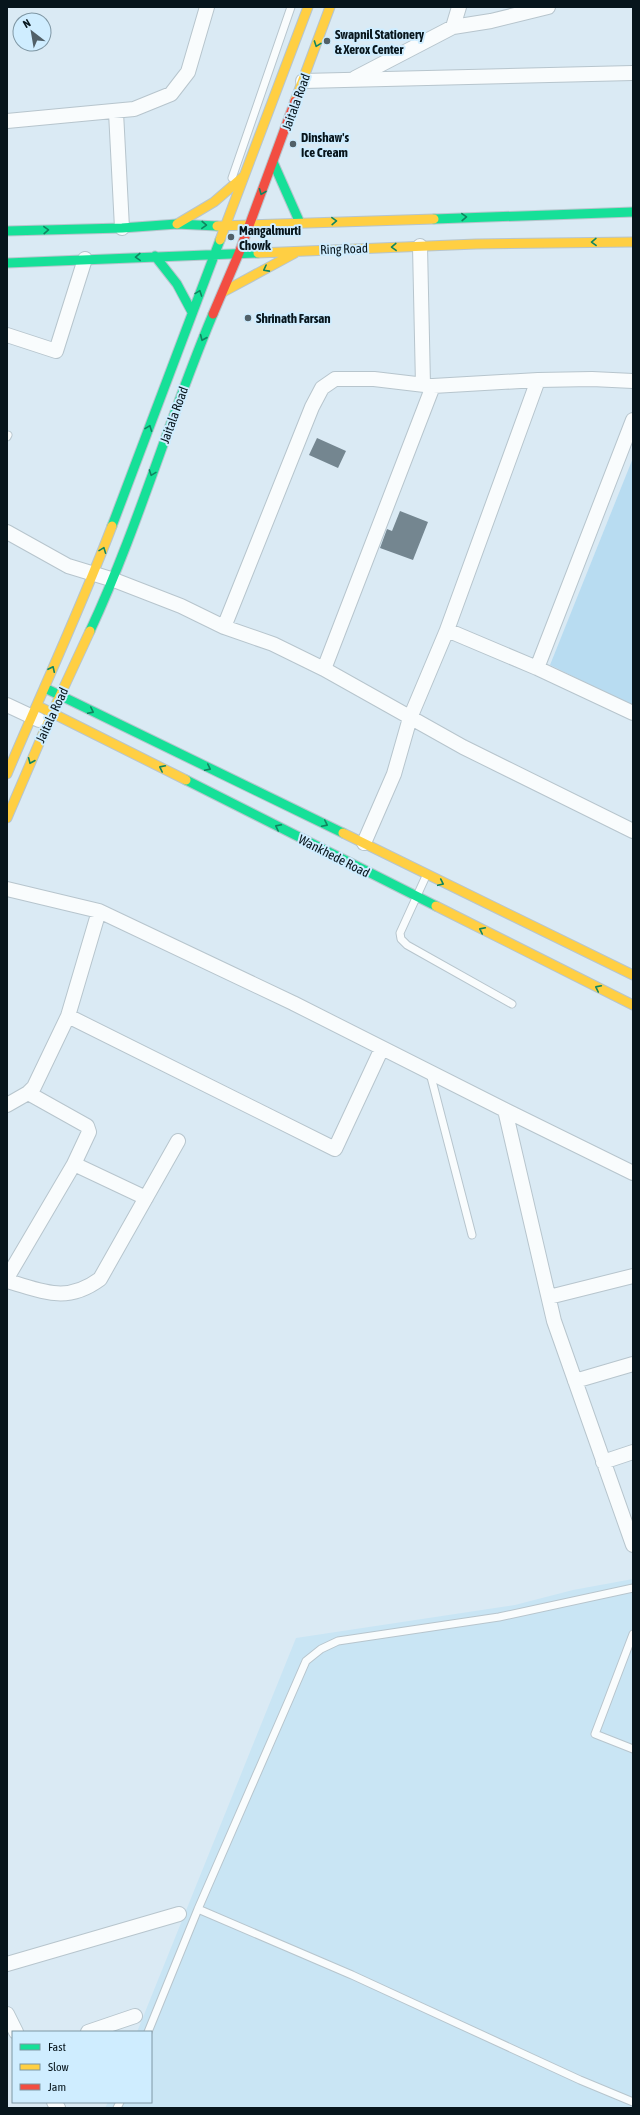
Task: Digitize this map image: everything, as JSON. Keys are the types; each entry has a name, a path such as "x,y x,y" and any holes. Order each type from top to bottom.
{"main road":[{"name":"Jaitala Road","path":"7,774 84,599 308,7"},
{"name":"Jaitala Road","path":"7,818 50,718 114,580 189,371 223,292 330,7"},
{"path":"273,162 300,223"},
{"path":"177,224 214,202 244,176"},
{"path":"7,231 122,228 177,224 224,226 633,212"},
{"name":"Ring Road","path":"7,263 420,246 633,242"},
{"path":"223,292 300,251"},
{"path":"155,256 177,284 192,312"},
{"name":"Wankhede Road","path":"44,688 364,843 426,876 633,975"},
{"name":"Wankhede Road","path":"50,718 633,1005"}],"street":[{"path":"452,27 459,7"},
{"path":"352,80 452,27 491,21 548,7"},
{"path":"7,121 116,112 134,109 171,94 188,72 205,9"},
{"path":"303,81 633,73"},
{"path":"116,112 122,228"},
{"path":"324,669 428,385 420,246"},
{"path":"7,335 56,351 85,259"},
{"path":"224,627 312,407 322,388 335,379 374,379 428,385 538,380 592,379 633,381"},
{"path":"364,843 394,774 410,718 447,630 538,380"},
{"path":"537,668 633,420"},
{"path":"7,532 68,566 93,575 114,580 181,606 224,627 273,644 324,669 463,747 633,831"},
{"path":"447,630 537,668 633,713"},
{"path":"7,705 34,711 50,718"},
{"path":"7,889 99,911 382,1048 633,1173"},
{"path":"7,1105 28,1093 34,1087 68,1016 99,911"},
{"path":"68,1016 335,1149 382,1048"},
{"path":"28,1093 84,1122 88,1126 88,1132 74,1164 7,1279 56,1294 78,1292 100,1279 178,1141"},
{"path":"505,1110 554,1321 633,1545"},
{"path":"74,1164 146,1198"},
{"path":"549,1297 633,1276"},
{"path":"575,1381 633,1364"},
{"path":"604,1462 633,1452"},
{"path":"7,1964 179,1914"},
{"path":"7,2014 16,2031"},
{"path":"91,2031 135,2016"}],"lane":[{"path":"228,190 291,7"},
{"path":"426,876 400,933 401,939 407,945 512,1004"},
{"path":"430,1072 472,1235"},
{"path":"148,2031 198,1909 306,1661 321,1649 338,1641 499,1617 633,1588"},
{"path":"633,1634 595,1734 633,1749"},
{"path":"198,1909 352,1975 580,2080 633,2102"}],"shaded area":[{"path":"633,458 633,706 550,665"},
{"path":"633,1579 633,2108 105,2108 108,2103 152,2103 152,2031 137,2031 296,1638 515,1605 573,1590"}],"building":[{"path":"317,438 346,451 338,468 309,455"},
{"path":"400,511 428,522 413,560 380,548 387,529 392,531"}],"traffic: fast":[{"path":"273,162 300,223"},
{"path":"434,219 633,212"},
{"path":"7,231 122,228 177,224 217,226"},
{"path":"112,526 220,240"},
{"path":"7,263 258,253"},
{"path":"155,256 177,284 192,312"},
{"path":"90,631 123,553 197,353 213,314"},
{"path":"49,690 343,833"},
{"path":"186,780 436,906"}],"traffic: slow":[{"path":"220,240 308,7"},
{"path":"295,101 330,7"},
{"path":"177,224 214,202 244,176"},
{"path":"217,226 434,219"},
{"path":"258,253 476,244 633,242"},
{"path":"223,292 295,253"},
{"path":"7,774 74,619 112,526"},
{"path":"7,818 52,713 90,631"},
{"path":"40,707 186,780"},
{"path":"343,833 633,975"},
{"path":"436,906 633,1005"}],"traffic: jam":[{"path":"213,314 239,253 295,101"}],"place":[{"name":"Swapnil Stationery & Xerox Center","path":"327,41"},
{"name":"Dinshaw's Ice Cream","path":"293,144"},
{"name":"Mangalmurti Chowk","path":"231,237"},
{"name":"Shrinath Farsan","path":"248,318"}]}
